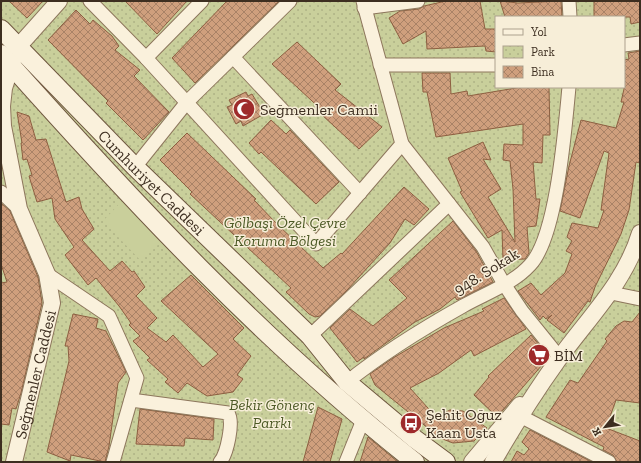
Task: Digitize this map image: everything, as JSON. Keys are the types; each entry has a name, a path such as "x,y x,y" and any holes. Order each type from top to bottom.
{"main road":[{"name":"Cumhuriyet Caddesi","path":"1,29 10,55 124,190 255,324 408,459"},
{"name":"Cumhuriyet Caddesi","path":"10,55 135,167 310,336 347,382 409,434 446,462"}],"street":[{"name":"Seğmenler Caddesi","path":"14,462 50,316 51,292 47,274 19,209 3,126 4,88 10,55 59,1"},
{"path":"90,1 187,102 316,244 402,144"},
{"path":"146,58 202,1"},
{"path":"135,167 187,102 290,1"},
{"path":"418,1 364,5 402,144 483,247 504,284 522,311 560,358"},
{"path":"569,1 570,16"},
{"path":"625,45 640,43"},
{"path":"233,57 360,193"},
{"path":"380,65 495,65"},
{"name":"948. Sokak","path":"347,382 379,356 401,342 504,284 531,265 543,242 551,215 561,156 569,88"},
{"path":"1,192 19,209"},
{"path":"310,336 449,204"},
{"path":"493,462 522,417 540,385 611,294 631,258 640,233"},
{"path":"47,274 109,316 137,378 113,462"},
{"path":"611,294 640,299"},
{"path":"472,462 510,416 540,385"},
{"path":"131,400 228,413 230,416 229,437 224,457 220,462"},
{"path":"522,417 609,462"},
{"path":"346,462 363,420"}],"green space":[{"name":"Gölbaşı Özel Çevre Koruma Bölgesi","path":"1,1 640,1 640,462 1,462"},
{"path":"123,200 163,240 141,261 103,221"}],"building":[{"path":"9,1 43,1 27,18"},
{"path":"125,1 187,1 157,34"},
{"path":"227,1 279,1 195,83 172,58"},
{"path":"446,1 480,1 485,29 495,29 495,52 486,51 485,46 427,49 426,31 403,44 389,18 400,11 419,9 424,6"},
{"path":"500,1 518,3 561,1 562,16 505,16"},
{"path":"594,1 640,1 640,22 631,24 630,17 625,16 594,16"},
{"path":"76,10 90,24 93,20 112,36 119,46 115,50 140,70 134,76 169,112 143,140 106,103 108,101 48,40"},
{"path":"297,42 341,84 335,90 382,127 359,149 322,115 325,113 272,64"},
{"path":"640,51 640,163 636,162 629,210 621,234 595,287 590,302 588,301 564,333 547,320 552,315 546,319 543,316 540,320 518,291 531,283 541,295 565,273 572,254 566,251 572,241 567,237 572,223 598,228 604,210 601,210 609,153 604,151 580,218 560,211 569,166 581,120 616,128 624,102 621,102 625,88 625,60 629,59 628,53"},
{"path":"422,73 450,73 451,94 467,91 468,96 516,88 549,88 550,135 543,135 542,163 533,162 536,199 540,199 536,226 527,227 529,253 525,259 503,260 502,230 488,238 460,192 462,191 448,158 483,142 491,160 483,159 501,189 488,197 515,242 513,189 510,161 503,160 504,144 523,145 523,124 436,137 427,92 423,92"},
{"name":"Seğmenler Camii","path":"246,92 248,96 252,94 264,114 243,126 241,121 236,124 227,107 232,105 229,100"},
{"path":"17,112 29,116 36,140 46,139 66,202 79,197 82,209 94,229 82,240 110,271 122,261 132,272 134,271 145,287 136,296 157,318 147,328 166,342 173,335 203,367 218,354 161,301 191,275 244,328 233,339 251,356 237,375 243,379 233,392 207,396 187,383 178,393 165,382 168,379 147,360 150,358 133,341 140,336 129,325 131,323 96,278 88,285 65,255 74,247 55,219 52,198 37,202 29,176 32,175 27,159 23,160"},
{"path":"271,120 286,134 290,130 339,182 316,204 261,152 259,154 249,143"},
{"path":"187,133 256,199 254,200 276,223 323,268 341,253 342,254 404,187 429,209 414,225 405,219 390,243 348,289 320,316 315,317 309,314 286,292 291,288 190,194 192,192 160,160"},
{"path":"1,203 10,211 38,277 42,303 21,393 16,409 12,408 9,425 1,424 1,283 7,282 1,264"},
{"path":"453,221 476,251 493,282 457,300 455,297 440,309 415,322 364,359 364,357 357,362 330,328 350,309 373,326 407,298 389,280"},
{"path":"504,298 526,329 474,356 471,350 439,373 410,388 436,417 450,410 463,411 487,428 474,441 453,443 440,438 375,385 370,374 393,358 444,328 484,311 482,309"},
{"path":"640,312 640,403 616,400 606,428 640,441 640,462 617,462 613,455 603,450 604,447 546,417 570,380 578,383 607,341 605,339 616,326 624,321 632,322"},
{"path":"73,314 98,319 96,328 106,331 126,372 118,383 109,446 105,462 71,455 70,461 47,452 69,361 68,346 65,346"},
{"path":"531,335 549,357 497,417 474,395 489,377 488,376"},
{"path":"318,407 342,419 330,462 303,462"},
{"path":"140,409 214,419 213,440 185,438 184,446 136,444"},
{"path":"530,430 592,462 511,462 517,451 524,455 529,449 522,442"},
{"path":"368,437 398,462 360,462"}],"place":[{"name":"Seğmenler Camii","path":"244,109"},
{"name":"BİM","path":"539,355"},
{"name":"Şehit Oğuz Kaan Usta","path":"411,423"}],"park label":[{"name":"Bekir Gönenç Parrkı","path":"272,413"}]}
